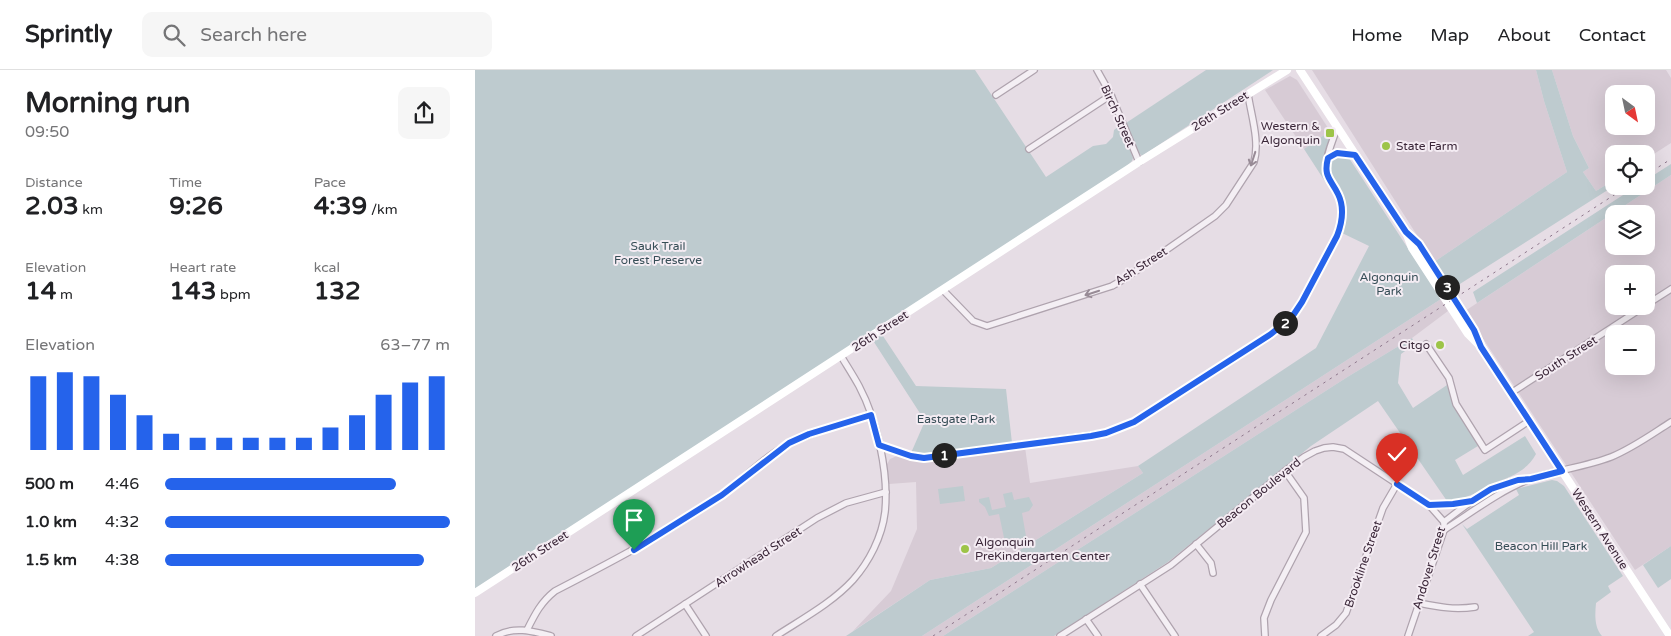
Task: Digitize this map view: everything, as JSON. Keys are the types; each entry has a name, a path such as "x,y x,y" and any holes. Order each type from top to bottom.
{"street":[{"path":"996,95 1034,70"},
{"name":"Birch Street","path":"1097,70 1111,95 1139,162"},
{"name":"26th Street","path":"475,594 1139,162 1287,70"},
{"name":"Western Avenue","path":"1300,70 1406,232 1412,248 1468,334 1481,347 1670,636"},
{"name":"Ash Street","path":"943,290 973,321 987,326 1106,288 1126,278 1215,216 1226,205 1254,162 1256,155 1248,94"},
{"path":"1029,148 1111,95"},
{"path":"879,445 911,456 924,458 1091,436 1120,428 1142,417 1271,334 1294,314 1307,294 1341,225 1341,204 1338,194 1328,178 1326,167 1337,128"},
{"path":"1328,158 1337,153 1355,155"},
{"name":"South Street","path":"1655,300 1671,289"},
{"name":"South Street","path":"1511,393 1632,315"},
{"path":"1426,344 1449,378 1457,404 1485,450 1529,421"},
{"path":"776,636 838,594 864,566 873,552 885,514 886,492 879,445 871,415 859,387 841,356"},
{"path":"527,630 538,608 555,591 634,550 662,533 722,495 789,443 809,434 871,415"},
{"path":"1444,530 1511,488 1531,479 1611,456 1638,444 1671,422"},
{"name":"Beacon Boulevard","path":"1061,636 1171,564 1285,471 1315,451 1333,447 1350,452 1429,505"},
{"path":"1265,636 1264,618 1271,600 1306,532 1304,498 1285,471"},
{"path":"1444,522 1491,489 1518,480 1531,479"},
{"name":"Brookline Street","path":"1321,636 1336,626 1346,613 1383,508 1397,484"},
{"name":"Arrowhead Street","path":"637,636 817,518 845,503 886,492"},
{"path":"1429,505 1472,501"},
{"name":"Andover Street","path":"1408,636 1444,530 1444,522 1429,505"},
{"path":"1196,544 1211,563 1213,573"},
{"path":"1140,584 1175,636"},
{"path":"1419,603 1445,609 1475,607"},
{"path":"685,604 706,636"},
{"path":"1087,619 1098,636"},
{"path":"495,636 510,630 527,630 551,636"}],"shaded area":[{"path":"1312,70 1536,70 1567,172 1434,262"},
{"path":"1552,70 1666,70 1671,78 1671,143 1655,153 1655,145 1605,145 1605,186 1596,191 1583,172 1589,168 1573,136"},
{"path":"1290,76 1297,80 1330,131 1304,149 1265,90"},
{"path":"1671,175 1671,546 1635,570 1465,311 1605,219 1605,255 1655,255 1655,205 1626,205 1641,195 1655,195 1655,186"},
{"path":"1441,299 1448,311 1412,338 1349,376 943,636 922,636"},
{"name":"Algonquin PreKindergarten Center","path":"1025,447 1030,483 1138,466 1143,473 991,568 930,580 853,631 891,591 917,529 916,482 889,484 886,466 890,459 897,456 923,460"}],"green space":[{"name":"Sauk Trail Forest Preserve","path":"475,70 975,70 1046,177 1093,146 1106,144 1113,137 1114,130 1121,125 1133,158 1126,167 475,589"},
{"path":"1206,70 1273,70 1142,156 1138,152 1126,123"},
{"path":"1536,70 1552,70 1573,136 1589,168 1583,172 1596,191 1605,186 1605,192 1452,289 1434,262 1567,172"},
{"path":"1330,131 1331,139 1323,165 1326,183 1304,149"},
{"name":"Algonquin Park","path":"1337,155 1349,158 1441,299 922,636 846,636 930,580 991,568 1143,473 1138,466 1316,348 1369,246 1342,233 1346,218 1346,206 1331,171 1332,160"},
{"path":"1671,164 1671,175 1655,186 1655,174"},
{"path":"1623,195 1641,195 1626,205 1608,205"},
{"path":"1605,207 1605,219 1477,303 1473,292"},
{"name":"Eastgate Park","path":"881,333 916,386 1006,389 1012,443 923,454 911,453 925,421 872,339"},
{"path":"1412,338 1415,344 1401,354 1398,383 1413,408 1447,385 1454,406 1478,446 1455,460 1463,475 1525,436 1536,454 1528,465 1513,475 1477,493 1447,501 1378,401 1311,446 1168,562 1054,636 943,636 1349,376"},
{"name":"Beacon Hill Park","path":"1552,480 1564,486 1623,576 1608,586 1611,592 1596,603 1596,625 1602,636 1528,636 1534,632 1462,524 1467,529 1519,495 1516,489"},
{"path":"963,486 965,501 940,504 938,489"},
{"path":"1012,492 1014,500 1029,497 1033,505 1029,511 1022,513 1027,542 1006,547 999,514 989,516 985,507 979,502 979,499 989,497 992,510 1006,507 1003,494"},
{"path":"1671,546 1671,579 1658,588 1643,565"}],"railway":[{"path":"1655,169 1671,159"},
{"path":"933,636 1614,195"}],"place":[{"name":"Western & Algonquin","path":"1330,133"},
{"name":"State Farm","path":"1386,146"},
{"name":"Citgo","path":"1440,345"},
{"name":"Algonquin PreKindergarten Center","path":"965,549"}],"route":[{"path":"634,550 722,495 789,443 809,434 871,415 879,445 911,456 924,458 1091,436 1106,433 1134,422 1271,334 1294,314 1337,236 1341,225 1341,204 1338,194 1328,178 1326,167 1328,158 1337,153 1355,155 1406,232 1419,244 1474,330 1481,347 1562,471 1531,479 1518,480 1491,489 1472,501 1453,504 1429,505 1397,484"}]}
